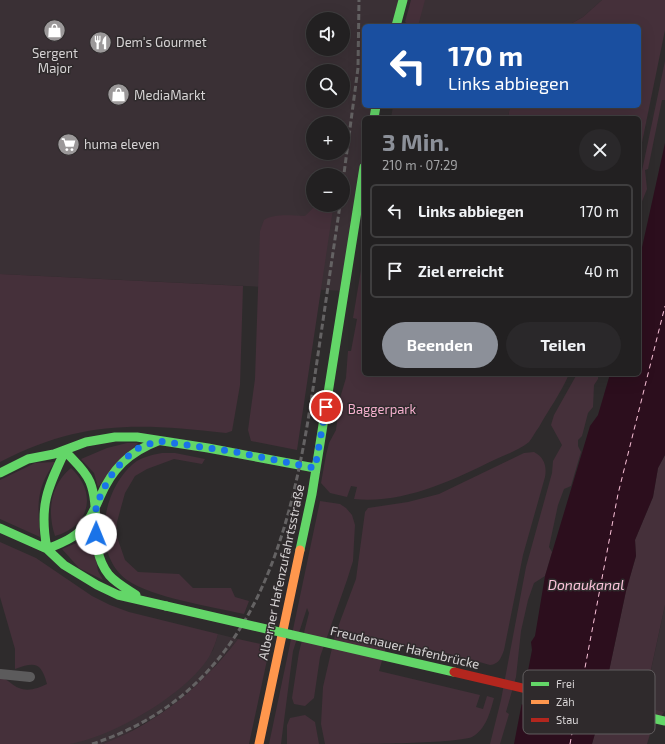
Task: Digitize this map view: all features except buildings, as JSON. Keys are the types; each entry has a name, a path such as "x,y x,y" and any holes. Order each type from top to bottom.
{"street":[{"path":"397,24 403,0"},
{"name":"Alberner Hafenzufahrtsstraße","path":"259,744 312,494 362,180"},
{"path":"0,473 28,459 66,451 86,442 115,437 137,437 236,452 315,468"},
{"path":"47,549 73,537 82,529 114,471 126,458 140,447 159,441"},
{"path":"66,451 83,470 90,483 96,506 96,540 98,554 103,567 109,575 140,598"},
{"path":"47,549 43,525 44,503 48,487 66,451"},
{"path":"0,528 47,549 64,565 97,585 118,595 140,598"},
{"name":"Freudenauer Hafenbrücke","path":"140,598 166,606 523,688"},
{"path":"0,674 30,677"},
{"name":"Freudenauer Hafenbrücke","path":"655,719 665,721"}],"shaded area":[{"path":"0,0 403,0 397,24 362,24 362,108 376,108 374,116 362,116 362,180 345,291 0,274"},
{"path":"414,0 602,0 583,17 571,24 408,24"},
{"path":"393,108 510,108 508,116 391,116"},
{"path":"665,605 664,712 655,710 655,670 651,670"},
{"path":"218,634 238,639 204,679 161,713 119,738 103,744 69,744 117,727 143,714 174,693 196,672 213,650"}],"green space":[{"path":"411,0 425,0 419,24 408,24 405,22"},
{"path":"602,0 665,0 665,30 641,147 641,116 508,116 510,108 641,108 641,24 571,24 583,17"},
{"path":"665,61 665,100 662,100 648,169 645,170 647,189 641,204 641,175"},
{"path":"309,212 333,212 297,450 251,441 248,430 255,379 260,231 264,220 274,216 305,216"},
{"name":"Baggerpark","path":"362,264 362,376 568,376 559,394 529,442 512,452 444,483 408,494 372,500 354,499 357,487 351,486 347,497 330,493 321,483 329,443 336,430 340,398 346,378 348,351 351,351 357,319 353,318"},
{"path":"0,274 243,286 240,385 232,431 226,433 165,427 110,428 57,438 29,448 0,462"},
{"path":"576,376 598,376 598,379 594,385 593,407 588,413 582,436 578,440 578,446 581,452 571,486 564,489 558,505 549,547 552,552 545,576 534,583 528,600 521,631 516,677 506,712 509,714 500,744 490,744 501,700 526,567 552,473 553,461 562,445 551,425 554,415"},
{"path":"127,443 138,443 98,487 94,473 81,459 107,448"},
{"path":"534,452 540,456 544,462 546,469 545,477 523,555 502,656 496,663 490,665 436,651 394,645 386,647 379,671 480,695 476,707 483,709 487,696 494,698 489,715 481,730 472,737 445,741 325,744 321,724 323,687 335,635 356,579 365,512 368,508 408,502 439,494 524,453"},
{"path":"162,453 175,453 205,459 202,464 174,459 147,469 135,476 125,493 117,522 116,534 125,560 138,572 179,574 193,588 231,588 235,597 249,601 244,614 183,601 151,592 137,586 127,580 116,568 108,554 105,538 105,522 108,505 114,489 122,475 133,464 147,457"},
{"path":"665,455 665,605 651,670 609,670 626,591 636,556 635,540 653,497 658,468"},
{"path":"55,462 44,481 39,498 40,537 0,519 0,480 35,463"},
{"path":"71,468 85,487 87,497 86,507 83,516 76,525 55,536 51,518 52,499 59,482"},
{"path":"320,501 340,504 352,515 355,525 353,561 320,657 314,698 305,706 294,704 292,698 299,652 309,613 307,608 293,651 281,744 269,744"},
{"path":"91,531 98,571 103,580 79,568 62,549 79,542"},
{"path":"0,542 36,558 92,596 110,605 129,612 218,634 209,657 183,686 166,699 127,723 88,740 70,744 0,744 0,678 3,678 17,687 26,690 47,684 42,671 36,666 28,665 15,669 15,649 0,597"},
{"path":"238,639 270,646 249,744 103,744 142,725 161,714 178,701 210,672"},
{"path":"655,709 664,712 655,726"},
{"path":"305,715 315,722 319,744 287,744 287,725 290,718"},
{"path":"595,734 650,734 647,744 592,744"}],"water":[{"name":"Donaukanal","path":"665,143 665,455 658,468 653,497 635,540 636,556 626,591 609,670 528,670 532,650 531,642 535,636 545,576 590,426 598,415 609,376 641,376 641,252"},
{"name":"Donaukanal","path":"523,697 523,734 595,734 592,744 514,744"}],"pier":[{"path":"523,689 523,705 520,704"}],"ferry route":[{"path":"585,670 618,494 665,306"},
{"path":"570,744 572,734"}],"railway":[{"path":"345,168 358,68 359,0"},
{"path":"92,744 149,718 195,684 231,642 259,594 280,541 295,484 307,426 339,212"}],"traffic: fast":[{"path":"397,24 403,0"},
{"path":"374,116 376,108"},
{"path":"300,550 312,494 362,180"},
{"path":"0,473 28,459 54,454 86,442 115,437 137,437 208,448 315,468"},
{"path":"47,549 66,541 78,533 90,518 105,487 116,470 138,450 158,441"},
{"path":"65,451 82,470 90,482 95,505 96,542 102,564 112,578 136,595"},
{"path":"47,549 44,521 46,498 53,476 65,451"},
{"path":"0,528 47,549 64,565 97,585 118,595 166,606"},
{"path":"166,606 454,672"},
{"path":"655,719 665,721"}],"traffic: slow":[{"path":"259,744 300,550"}],"traffic: jam":[{"path":"454,672 523,688"}],"place":[{"name":"Sergent Major","path":"55,31"},
{"name":"Dem's Gourmet","path":"100,42"},
{"name":"MediaMarkt","path":"118,95"},
{"name":"huma eleven","path":"68,144"}],"route":[{"path":"96,534 96,506 104,488 120,464 140,447 159,441 236,452 315,468 326,407"}]}
